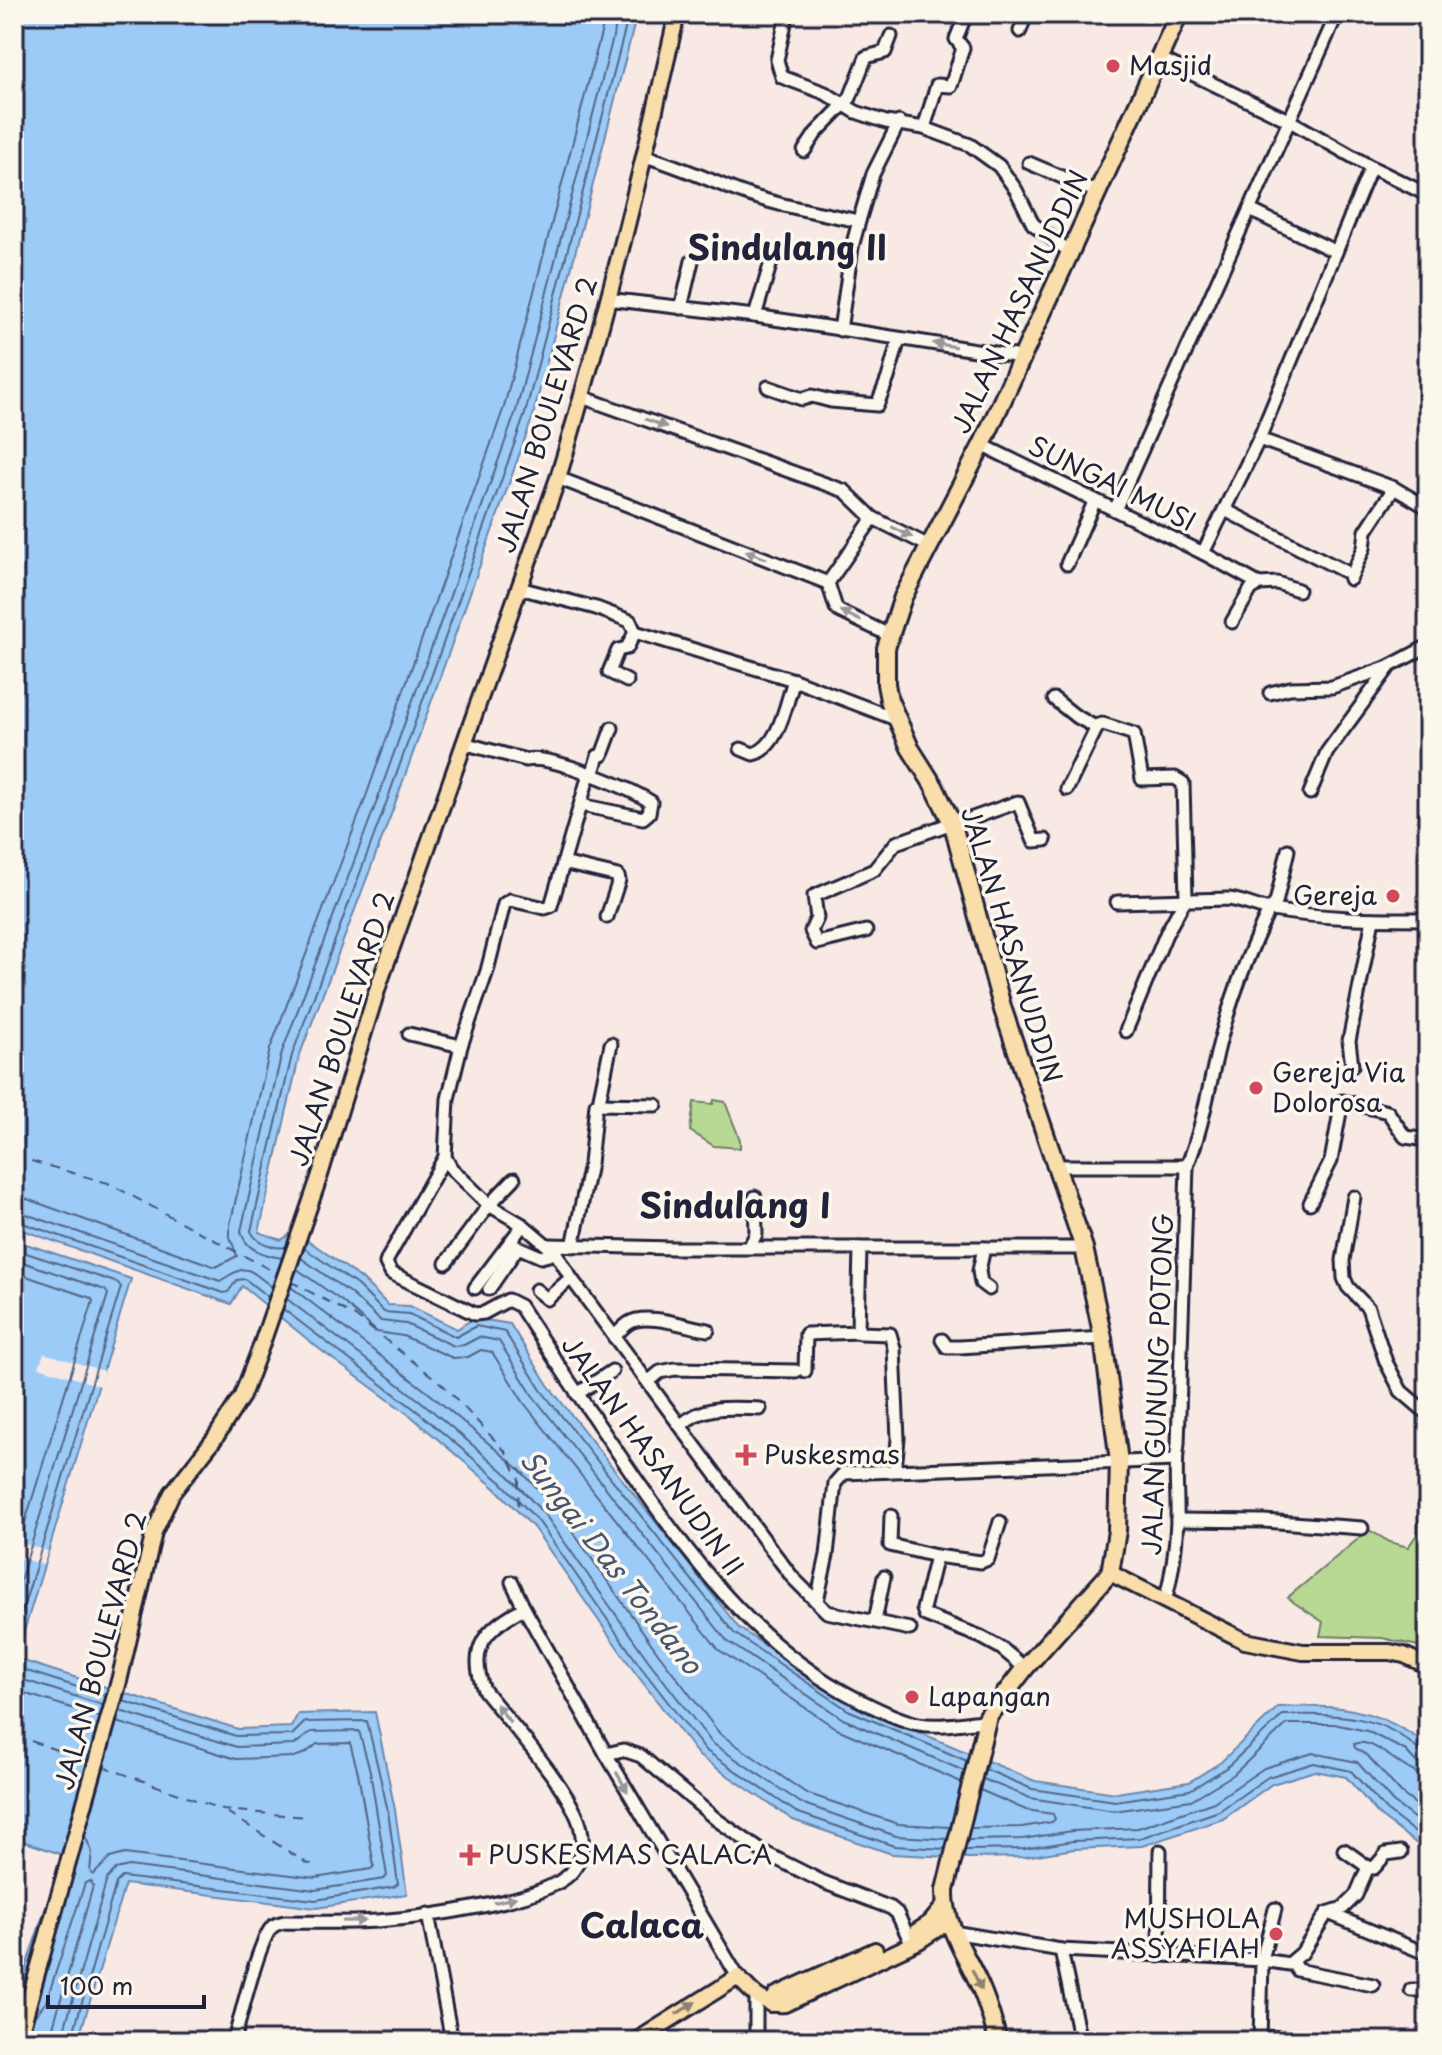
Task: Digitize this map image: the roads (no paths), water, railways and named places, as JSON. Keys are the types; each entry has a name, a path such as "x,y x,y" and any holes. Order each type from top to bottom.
{"highway":[{"name":"JALAN HASANUDDIN","path":"1110,1573 1117,1531 1119,1462 1103,1338 1084,1248 1003,1010 952,824 896,719 886,684 889,635 903,597 982,445 1179,14"},
{"path":"998,2041 980,1986 948,1912 981,1738 986,1721 1025,1668 1110,1573"}],"main road":[{"name":"JALAN BOULEVARD 2","path":"18,2041 119,1681 150,1545 172,1493 215,1438 242,1396 291,1262 378,987 558,478 645,156 677,14"},
{"path":"1110,1573 1245,1641 1303,1652 1390,1652 1428,1666"},
{"path":"636,2041 738,1977 756,1997 771,2004 776,1995 913,1940 948,1912"}],"street":[{"path":"787,14 778,49 780,75 825,93 873,118 924,128 970,145 993,161 1016,190 1033,224 1070,252"},
{"path":"924,128 937,85 951,86 963,48 956,39 966,14"},
{"path":"1020,31 1026,14"},
{"path":"1115,510 1337,14"},
{"path":"804,151 816,133 850,98 866,57 885,52 891,36"},
{"path":"1159,58 1290,121 1428,195"},
{"path":"840,330 852,247 859,221 873,174 899,122"},
{"path":"645,156 685,168 733,189 805,210 859,221"},
{"path":"1029,163 1097,192"},
{"name":"SUNGAI MUSI","path":"982,445 1203,553 1259,439 1371,167"},
{"path":"1250,210 1336,252"},
{"path":"681,308 692,261"},
{"path":"755,316 771,262"},
{"path":"607,299 755,316 1021,357"},
{"path":"768,387 802,399 812,396 877,405 899,339"},
{"path":"582,397 845,491 873,518 931,547"},
{"path":"1259,439 1394,488 1428,508"},
{"path":"558,478 828,583 839,611 889,635"},
{"path":"1225,510 1347,575 1364,548 1366,531 1394,488"},
{"path":"1067,564 1095,500"},
{"path":"828,583 873,518"},
{"path":"1203,553 1259,584"},
{"path":"1232,622 1251,589 1259,584 1277,583 1298,590"},
{"path":"519,588 596,608 630,621 635,632 794,680 896,719"},
{"path":"627,681 611,675 609,670 618,650 627,648 635,632"},
{"path":"1270,693 1290,688 1332,687 1390,666 1428,646"},
{"path":"1310,793 1327,752 1390,666"},
{"path":"741,749 753,754 767,748 794,680"},
{"path":"1054,699 1097,728"},
{"path":"1067,789 1097,728 1103,724 1134,734 1142,779 1175,778 1183,783 1186,898 1166,934 1126,1031"},
{"path":"586,773 593,772 612,728"},
{"path":"463,743 526,760 536,758 586,773 651,802 647,817 639,818 581,805"},
{"path":"586,773 581,805 551,906 545,908 514,900 504,902 487,971 461,1046 448,1099 445,1157 451,1168 489,1205 523,1225 552,1249 793,1578 827,1612 910,1629"},
{"path":"866,931 817,943 811,931 817,918 814,896 874,870 896,843 1018,802 1034,841 1045,840"},
{"name":"JALAN GUNUNG POTONG","path":"1165,1602 1173,1568 1177,1520 1176,1460 1187,1166 1197,1143 1236,984 1269,910 1276,903 1288,850"},
{"path":"563,863 619,878 607,917"},
{"path":"1117,902 1229,899 1269,910 1373,919 1428,919"},
{"path":"1352,1066 1349,1041 1373,919"},
{"path":"409,1034 461,1046"},
{"path":"573,1246 590,1164 593,1113 599,1102 611,1044"},
{"path":"1310,1203 1331,1161 1342,1101 1388,1112 1405,1137 1428,1140"},
{"path":"599,1102 656,1105"},
{"name":"JALAN HASANUDIN II","path":"445,1157 386,1263 391,1273 460,1307 482,1314 503,1301 515,1303 657,1510 717,1586 759,1631 793,1660 851,1695 907,1721 933,1725 986,1721"},
{"path":"1056,1166 1187,1166"},
{"path":"446,1263 489,1205 514,1179"},
{"path":"750,1246 756,1234 755,1197"},
{"path":"1354,1197 1343,1260 1344,1278 1348,1287 1368,1308 1391,1373 1401,1391 1428,1414"},
{"path":"475,1288 523,1225"},
{"path":"489,1289 518,1247 541,1257 552,1249 573,1246 1084,1248"},
{"path":"859,1332 860,1248"},
{"path":"984,1248 979,1271 981,1283 989,1289"},
{"path":"536,1290 547,1299 571,1278"},
{"path":"614,1337 638,1319 708,1330"},
{"path":"648,1382 660,1372 675,1369 800,1371 806,1334 859,1332 891,1335 898,1439 895,1469"},
{"path":"942,1340 947,1347 960,1347 1103,1338"},
{"path":"577,1394 612,1371"},
{"path":"681,1425 690,1417 711,1408 760,1409"},
{"path":"817,1601 827,1555 836,1479 844,1473 1176,1460"},
{"path":"891,1516 890,1545 936,1556 985,1562 1000,1522"},
{"path":"1177,1520 1264,1521 1362,1528"},
{"path":"936,1556 923,1609 925,1615 981,1637 1001,1648 1025,1668"},
{"path":"875,1621 884,1577"},
{"path":"514,1587 606,1754 738,1977"},
{"path":"234,2041 266,1938 279,1923 377,1921 509,1899 543,1889 569,1876 578,1863 583,1843 581,1825 569,1799 484,1690 478,1675 478,1656 489,1630 524,1608"},
{"path":"606,1754 623,1750 641,1756 717,1820 763,1852 823,1882 891,1908 913,1940"},
{"path":"1344,1850 1374,1868 1386,1854 1401,1852"},
{"path":"1159,1956 1160,1851"},
{"path":"1293,1962 1327,1913 1343,1908 1356,1895 1368,1867"},
{"path":"1275,1909 1262,1960 1260,2039 1350,2041"},
{"path":"948,1912 1061,1950 1293,1962"},
{"path":"1327,1913 1420,1951"},
{"path":"428,1914 452,2041"},
{"path":"1061,1950 1080,2041"},
{"path":"1293,1962 1297,1970 1373,1985"},
{"path":"1411,1990 1428,1990"},
{"path":"756,1997 756,2041"}],"water":[{"name":"Sungai Das Tondano","path":"14,14 637,14 533,416 392,812 299,1057 259,1232 281,1240 295,1231 362,1279 388,1305 410,1306 457,1329 474,1318 510,1324 548,1385 739,1628 852,1704 1035,1781 1116,1793 1189,1782 1221,1762 1278,1707 1324,1707 1366,1713 1410,1733 1428,1752 1428,1863 1417,1844 1380,1816 1346,1777 1315,1771 1272,1784 1223,1819 1142,1846 1074,1849 1025,1857 892,1854 793,1820 699,1756 634,1671 533,1527 496,1489 412,1417 322,1351 242,1286 231,1304 14,1227"},
{"path":"14,1240 131,1279 19,1648 14,1646"},
{"path":"14,1658 238,1729 291,1727 298,1714 375,1712 395,1810 407,1894 316,1908 125,1884 78,2041 20,2041 14,2037 14,2003 63,1855 14,1838"}],"place":[{"name":"Masjid","path":"1113,66"},
{"name":"Gereja","path":"1393,896"},
{"name":"Gereja Via Dolorosa","path":"1256,1088"},
{"name":"Puskesmas","path":"746,1455"},
{"name":"Lapangan","path":"912,1697"},
{"name":"PUSKESMAS CALACA","path":"470,1855"},
{"name":"MUSHOLA ASSYAFIAH","path":"1276,1934"}],"district":[{"name":"Sindulang II","path":"787,248"},
{"name":"Sindulang I","path":"735,1206"},
{"name":"Calaca","path":"642,1926"}]}
